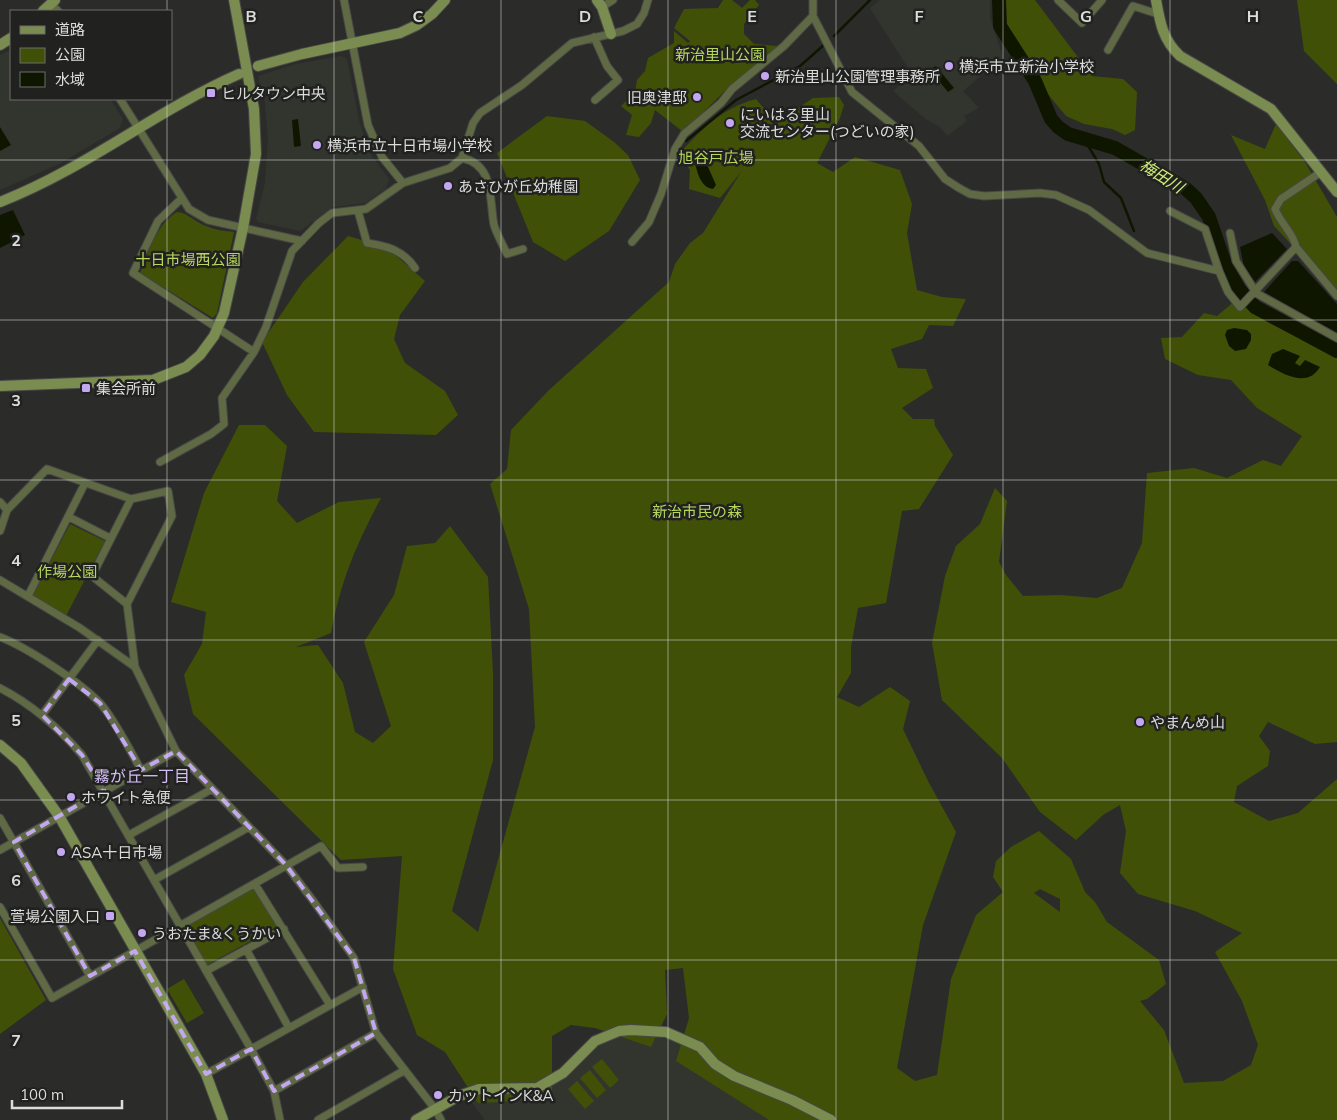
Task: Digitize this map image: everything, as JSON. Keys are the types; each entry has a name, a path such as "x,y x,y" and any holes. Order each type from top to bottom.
{"street":[{"path":"0,386 153,380 171,374 194,361 207,346 219,327 243,228 256,154 256,126 234,0"},
{"path":"344,0 368,125 382,157 403,183"},
{"path":"258,66 352,42 400,33 417,25 432,14 445,0"},
{"path":"611,34 600,3 613,0"},
{"path":"160,462 211,434 224,424 222,398 254,352 266,327 292,251 319,223 332,212 366,209 403,183 450,168 462,158 473,123 480,113 522,84 572,44 623,31 637,24 644,13 648,0"},
{"path":"813,0 813,16 852,92 919,146 945,179 958,188 970,194 984,196 1040,193 1056,195 1089,210 1147,253 1219,271"},
{"path":"1058,0 1082,23 1102,0"},
{"path":"1156,0 1163,36 1170,46 1180,56 1271,109 1337,192"},
{"path":"1108,50 1133,6 1158,14"},
{"path":"632,242 649,222 676,149 684,134 721,103 732,89 784,46 813,16"},
{"path":"594,37 607,66 618,80 595,100"},
{"path":"0,202 31,190 74,169 216,84 239,74"},
{"path":"121,100 190,209 208,220 302,241"},
{"path":"462,158 474,160 481,166 486,177 494,227 507,254 522,249"},
{"path":"1322,172 1281,200 1275,209 1280,222 1294,238 1296,247 1337,296"},
{"path":"182,198 158,221 133,273 219,327 254,352"},
{"path":"358,210 367,243 391,247 409,260 415,268"},
{"path":"1170,211 1205,229 1228,292 1240,307 1296,247"},
{"path":"1230,232 1236,260 1254,293 1337,338"},
{"path":"0,531 7,510 47,469 131,500 168,491 172,516 126,604 135,668 176,751 286,866 354,958 376,1034 435,1109 441,1120"},
{"path":"28,596 85,483"},
{"path":"126,604 92,576 131,500"},
{"path":"0,502 7,510"},
{"path":"69,517 110,538"},
{"path":"0,580 98,640 135,668"},
{"path":"0,637 13,642 69,679 100,703 141,770"},
{"path":"42,715 98,640"},
{"path":"0,688 21,699 42,715 66,736 82,755 104,790 274,1092 280,1120"},
{"path":"0,745 21,763 59,816 206,1074 223,1120"},
{"path":"0,850 176,751"},
{"path":"129,835 212,789"},
{"path":"0,818 90,976"},
{"path":"154,880 249,828"},
{"path":"0,907 52,998 321,846 338,868 363,867"},
{"path":"255,884 330,1004"},
{"path":"206,971 284,928"},
{"path":"246,949 289,1028"},
{"path":"206,1074 363,987"},
{"path":"416,1120 459,1096 479,1089 537,1088 563,1073 595,1041 619,1031 631,1030 666,1032 700,1047 715,1064 734,1076 792,1100 831,1120"},
{"path":"274,1092 376,1034"},
{"path":"318,1120 405,1070"}],"highlighted area":[{"path":"69,679 100,703 141,770 176,751 286,865 354,958 376,1033 274,1091 251,1049 206,1074 135,951 90,976 14,842 104,790 82,755 42,715"}],"shaded area":[{"name":"横浜市立新治小学校","path":"880,0 990,0 990,18 1003,57 963,91 979,108 964,116 967,121 947,136 940,127 927,120 893,91 912,74 870,8"},
{"path":"10,50 10,100 111,100 123,119 120,128 59,164 0,190 0,55"},
{"name":"横浜市立十日市場小学校","path":"342,56 347,59 359,120 369,152 389,179 386,189 365,203 333,207 300,231 258,222 256,219 265,183 268,138 264,93 261,90 258,76 295,64"},
{"path":"615,1034 668,1036 679,1043 706,1070 819,1120 485,1120 467,1096 541,1090 593,1046"}],"green space":[{"name":"新治里山公園","path":"723,0 732,0 742,8 750,0 755,0 759,5 744,24 744,34 754,44 777,46 773,54 731,85 682,131 655,110 651,123 639,137 626,135 632,115 621,106 635,92 637,80 645,71 648,58 674,43 674,31 688,43 690,41 674,28 684,9 718,8"},
{"path":"998,0 1035,0 1092,76 1123,79 1137,92 1135,130 1125,135 1112,129 1084,124 1066,116 1017,57 996,11"},
{"path":"1297,0 1337,0 1337,84 1304,51"},
{"name":"新治市民の森","path":"839,97 844,105 840,118 817,163 833,172 855,157 900,170 912,204 907,233 917,290 942,297 966,299 953,326 929,325 922,339 891,349 898,368 926,369 933,388 902,408 913,419 934,419 935,426 953,455 919,509 902,511 886,603 858,608 851,647 851,673 837,697 859,707 890,687 910,701 903,729 928,781 956,832 923,925 897,1068 915,1081 937,1075 951,979 976,915 1003,892 993,877 996,861 1011,847 1039,831 1071,859 1085,892 1095,902 1107,922 1159,960 1166,984 1147,999 1140,1001 1164,1030 1184,1083 1223,1081 1251,1065 1258,1045 1242,1001 1215,952 1242,933 1195,911 1138,894 1120,873 1126,831 1120,805 1103,815 1076,840 1040,812 1002,758 942,700 932,643 945,576 956,546 980,524 995,488 1007,501 999,562 1006,575 1023,596 1060,595 1097,598 1122,588 1142,543 1147,473 1194,468 1227,478 1263,460 1281,466 1302,436 1257,408 1231,380 1198,375 1165,359 1161,338 1182,337 1204,313 1217,316 1236,300 1267,322 1337,357 1337,742 1315,744 1268,722 1259,736 1270,751 1268,766 1237,786 1234,802 1269,821 1298,813 1337,779 1337,1120 769,1120 676,1061 689,1018 683,968 665,970 667,1014 651,1047 595,1028 571,1025 552,1036 552,1095 504,1102 478,1103 445,1052 417,1035 393,969 402,856 341,860 193,714 184,675 202,644 206,612 171,602 204,493 239,425 265,425 287,446 277,501 297,523 339,502 381,498 350,563 331,633 296,647 318,645 343,683 355,732 373,743 391,726 364,642 394,595 407,546 435,543 450,526 488,577 493,674 493,760 452,911 478,932 535,727 529,609 490,484 507,469 511,430 548,391 669,282 675,264 690,243 703,233 741,172 720,198 689,189 690,170 678,155 713,121 744,103 756,99 773,119 772,126 813,98","holes":["1040,889 1060,899 1060,912 1034,893"]},
{"path":"547,116 585,121 614,142 628,155 640,180 609,231 565,261 533,242 497,153"},
{"path":"1276,124 1305,162 1337,217 1337,290 1331,287 1274,226 1265,200 1231,135 1265,149"},
{"name":"十日市場西公園","path":"177,212 181,212 202,225 234,232 217,313 213,318 140,273 158,231"},
{"path":"348,236 386,247 425,281 400,315 394,339 405,363 445,391 458,415 436,435 314,432 287,395 262,342 303,282"},
{"name":"作場公園","path":"70,524 105,541 66,616 33,595"},
{"path":"254,888 278,926 205,966 184,927"},
{"path":"0,918 46,1000 0,1034"},
{"path":"184,979 204,1013 187,1023 167,989"},
{"path":"602,1059 619,1080 610,1088 592,1067"},
{"path":"590,1070 606,1090 597,1098 580,1078"},
{"path":"577,1081 594,1101 585,1109 568,1089"}],"water":[{"path":"936,66 954,88 948,92 930,70"},
{"path":"298,119 301,146 294,147 292,120"},
{"path":"0,127 11,145 0,151"},
{"path":"700,154 704,158 716,185 713,189 702,182 697,172 694,157"},
{"path":"13,210 25,235 0,248 0,215"},
{"path":"1272,233 1287,249 1255,282 1244,267 1240,247"},
{"path":"1292,261 1298,261 1337,304 1337,333 1264,292"},
{"path":"1234,328 1247,330 1251,334 1251,340 1246,349 1235,351 1229,346 1225,335 1227,330"},
{"path":"1283,349 1300,356 1295,363 1300,366 1305,360 1320,367 1313,375 1300,378 1283,373 1268,365 1272,354"}],"waterway":[{"path":"834,36 870,0"},
{"name":"梅田川","path":"999,0 1000,26 1035,81 1051,119 1058,127 1068,134 1115,148 1185,188 1196,198 1209,217 1225,264 1239,289 1255,307 1337,351"},
{"path":"686,141 736,100 800,66 825,44"},
{"path":"1084,139 1099,164 1104,182 1121,198 1134,231"}],"place":[{"name":"横浜市立新治小学校","path":"949,66"},
{"name":"新治里山公園管理事務所","path":"765,76"},
{"name":"ヒルタウン中央","path":"211,93"},
{"name":"旧奥津邸","path":"697,97"},
{"name":"にいはる里山 交流センター(つどいの家)","path":"730,123"},
{"name":"横浜市立十日市場小学校","path":"317,145"},
{"name":"あさひが丘幼稚園","path":"448,186"},
{"name":"集会所前","path":"86,388"},
{"name":"やまんめ山","path":"1140,722"},
{"name":"ホワイト急便","path":"71,797"},
{"name":"ASA十日市場","path":"61,852"},
{"name":"萱場公園入口","path":"110,916"},
{"name":"うおたま&くうかい","path":"142,933"},
{"name":"カットインK&A","path":"438,1095"}],"district":[{"name":"霧が丘一丁目","path":"142,776"}],"park label":[{"name":"旭谷戸広場","path":"716,157"}]}
